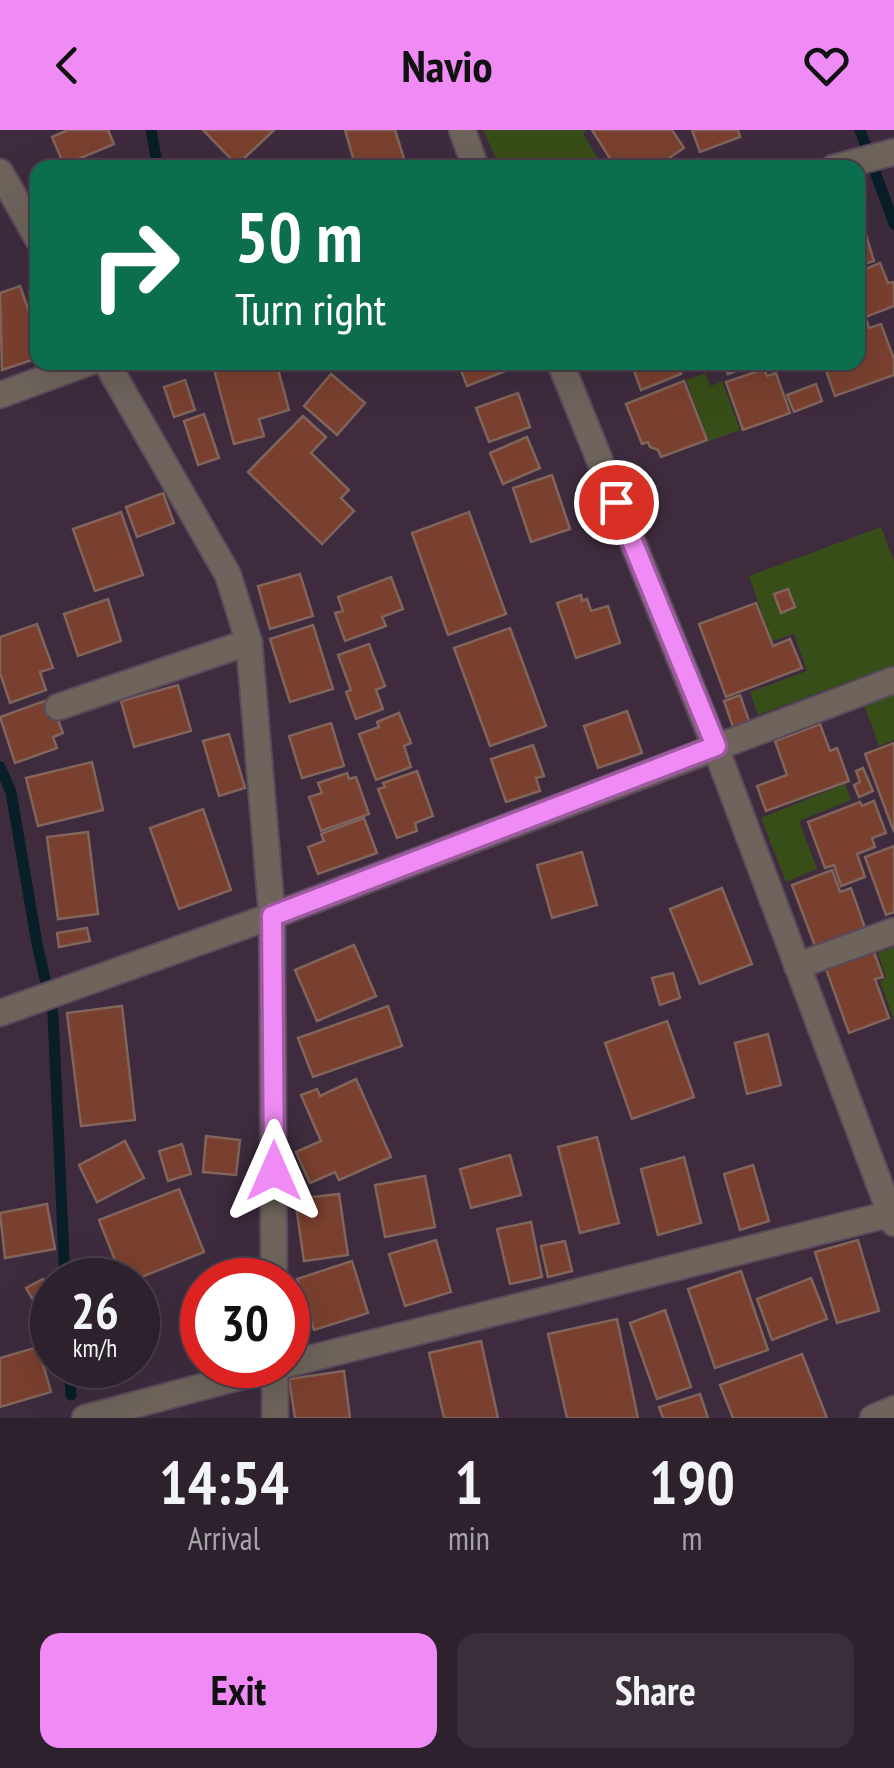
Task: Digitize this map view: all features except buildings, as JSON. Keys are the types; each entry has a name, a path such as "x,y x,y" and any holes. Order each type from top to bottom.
{"street":[{"path":"462,130 473,160"},
{"path":"865,160 890,154"},
{"path":"0,172 30,225"},
{"path":"0,395 68,370"},
{"path":"111,370 228,575 249,642 272,916 274,1258"},
{"path":"310,1358 892,1218 716,746 563,370"},
{"path":"58,707 249,642"},
{"path":"0,1013 272,916 894,680"},
{"path":"797,966 894,931"},
{"path":"85,1418 195,1388"},
{"path":"274,1418 277,1388"},
{"path":"873,1418 894,1409"}],"green space":[{"path":"483,130 587,130 583,134 599,160 497,160"},
{"path":"705,373 711,386 722,381 740,430 709,441 686,380"},
{"path":"881,527 894,562 894,665 758,715 750,692 807,671 794,634 772,641 749,576"},
{"path":"894,688 894,740 879,746 862,699"},
{"path":"845,784 851,800 799,821 817,869 786,882 761,818"},
{"path":"894,947 894,1020 880,981 886,978 878,953"}],"waterway":[{"path":"151,130 157,160"},
{"path":"860,130 894,224"},
{"path":"0,767 11,792 53,1014 64,1258"},
{"path":"71,1388 71,1395"}],"route":[{"path":"274,1171 272,916 716,746 616,502"}]}
